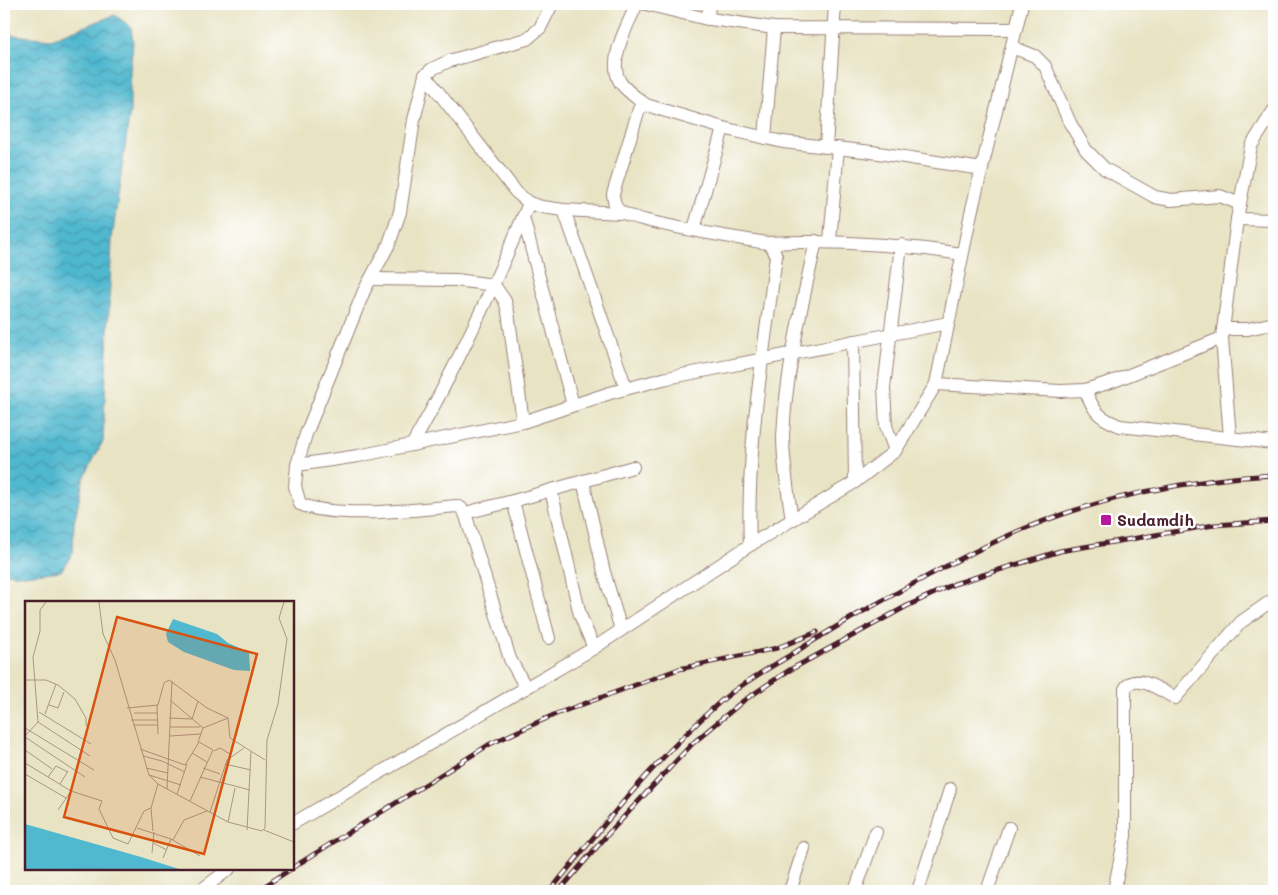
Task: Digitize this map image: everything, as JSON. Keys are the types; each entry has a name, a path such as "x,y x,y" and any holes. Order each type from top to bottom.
{"street":[{"path":"526,688 510,659 462,508 456,506 348,511 308,507 300,504 296,498 295,486 297,465 306,434 335,359 389,244 400,212 414,120 425,75 432,69 449,61 527,38 540,28 552,4"},
{"path":"637,4 623,36 617,57 616,72 620,82 646,105 723,128 765,138 982,169"},
{"path":"646,4 708,19 774,28 834,30 1016,29"},
{"path":"708,19 709,4"},
{"path":"830,241 835,4"},
{"path":"294,823 594,648 750,545 855,482 895,451 936,384 962,254 1022,4"},
{"path":"765,138 774,28"},
{"path":"1012,47 1035,56 1045,66 1070,123 1086,150 1105,169 1155,197 1170,200 1220,196 1240,204"},
{"path":"425,75 510,185 529,203 564,210 621,213 767,243 830,241 900,244 962,254"},
{"path":"621,213 615,206 613,194 639,109 646,105"},
{"path":"1230,437 1223,334 1237,219 1251,146 1274,110"},
{"path":"694,229 723,128"},
{"path":"412,445 440,397 494,285 529,203"},
{"path":"564,210 626,388"},
{"path":"523,218 573,405"},
{"path":"1237,219 1274,220"},
{"path":"792,520 783,437 792,352 816,241"},
{"path":"750,545 750,464 761,358 776,256 773,248 767,243"},
{"path":"895,451 886,426 884,388 892,333 900,244"},
{"path":"371,279 456,280 494,285 505,301 508,312 523,422"},
{"path":"297,465 358,456 523,422 626,388 761,358 948,323"},
{"path":"936,384 1061,391 1085,390 1114,381 1223,334 1274,323"},
{"path":"853,341 855,482"},
{"path":"1085,390 1095,412 1105,420 1120,426 1274,443"},
{"path":"465,513 633,467"},
{"path":"583,481 604,572 621,630"},
{"path":"551,490 580,615 594,648"},
{"path":"513,501 549,638"},
{"path":"1114,891 1125,836 1125,699 1128,684 1134,681 1142,681 1176,698 1241,622 1274,599"},
{"path":"918,891 950,789"},
{"path":"987,891 1009,828"},
{"path":"855,891 876,832"},
{"path":"790,891 804,848"},
{"path":"200,891 228,870"}],"water":[{"path":"115,15 131,27 133,43 130,70 130,111 112,239 103,441 83,480 74,523 73,553 61,571 24,575 4,573 4,42 11,35 51,39"}],"railway":[{"path":"550,891 653,769 721,701 754,677 850,619 964,557 1051,518 1114,499 1178,485 1274,475"},
{"path":"559,891 608,834 692,744 743,701 788,671 907,606 954,584 1060,551 1214,525 1274,521"},
{"path":"294,867 490,744 556,714 679,669 777,648 817,632"},
{"path":"257,891 289,870"}],"place":[{"name":"Sudamdih","path":"1106,520"}]}
